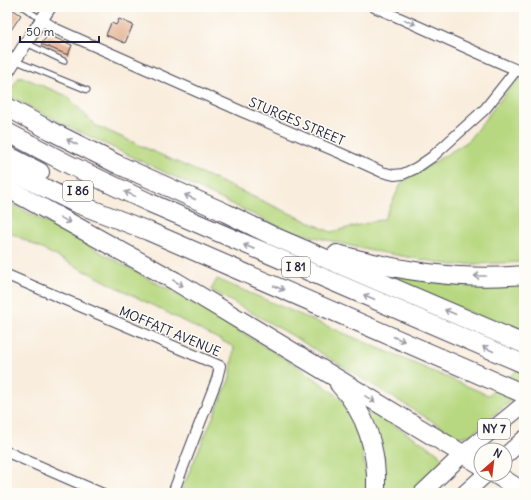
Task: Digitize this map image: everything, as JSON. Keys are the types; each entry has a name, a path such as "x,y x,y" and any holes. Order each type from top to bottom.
{"highway":[{"path":"7,107 50,131 119,165 226,213 273,236 524,344"},
{"name":"I 81","path":"7,132 76,168 148,202 524,364"},
{"name":"I 86","path":"7,155 78,191 148,231"},
{"name":"I 81","path":"7,169 73,202 148,231 524,394"},
{"path":"7,188 175,281 473,460"},
{"path":"226,213 317,247 356,259 398,269 454,275 524,275"},
{"path":"325,371 351,399 367,429 376,467 376,493"},
{"path":"508,482 524,492"}],"main road":[{"name":"NY 7","path":"422,493 463,454 524,404"},
{"name":"NY 7","path":"513,449 524,439"},
{"path":"465,493 477,482"}],"street":[{"path":"7,73 11,58 26,43 50,7"},
{"path":"374,7 520,71"},
{"name":"STURGES STREET","path":"42,20 56,29 243,112 382,172 394,175 404,174 432,157 485,109 520,71"},
{"name":"MOFFATT AVENUE","path":"7,275 220,366 217,379 173,493"},
{"path":"7,452 101,493"}],"lane":[{"path":"23,7 42,20"},
{"path":"26,43 64,61"},
{"path":"11,58 87,90"}],"green space":[{"path":"20,76 67,96 95,125 331,232 384,219 402,182 467,142 516,80 524,79 524,262 453,265 368,250 286,230 59,122 7,95"},
{"path":"7,201 195,304 305,371 344,401 362,446 367,484 365,493 180,493 230,378 234,347 7,231"},
{"path":"399,276 453,285 524,283 524,335 398,282"},
{"path":"217,279 488,395 524,364 524,390 470,435 458,437 288,333 211,290"},
{"path":"371,411 437,452 444,462 412,493 383,493 366,414"}],"building":[{"path":"7,7 21,15 7,36"},
{"path":"119,19 133,25 125,43 106,35 111,23 116,25"},
{"path":"48,35 72,45 68,55 41,44"}]}
